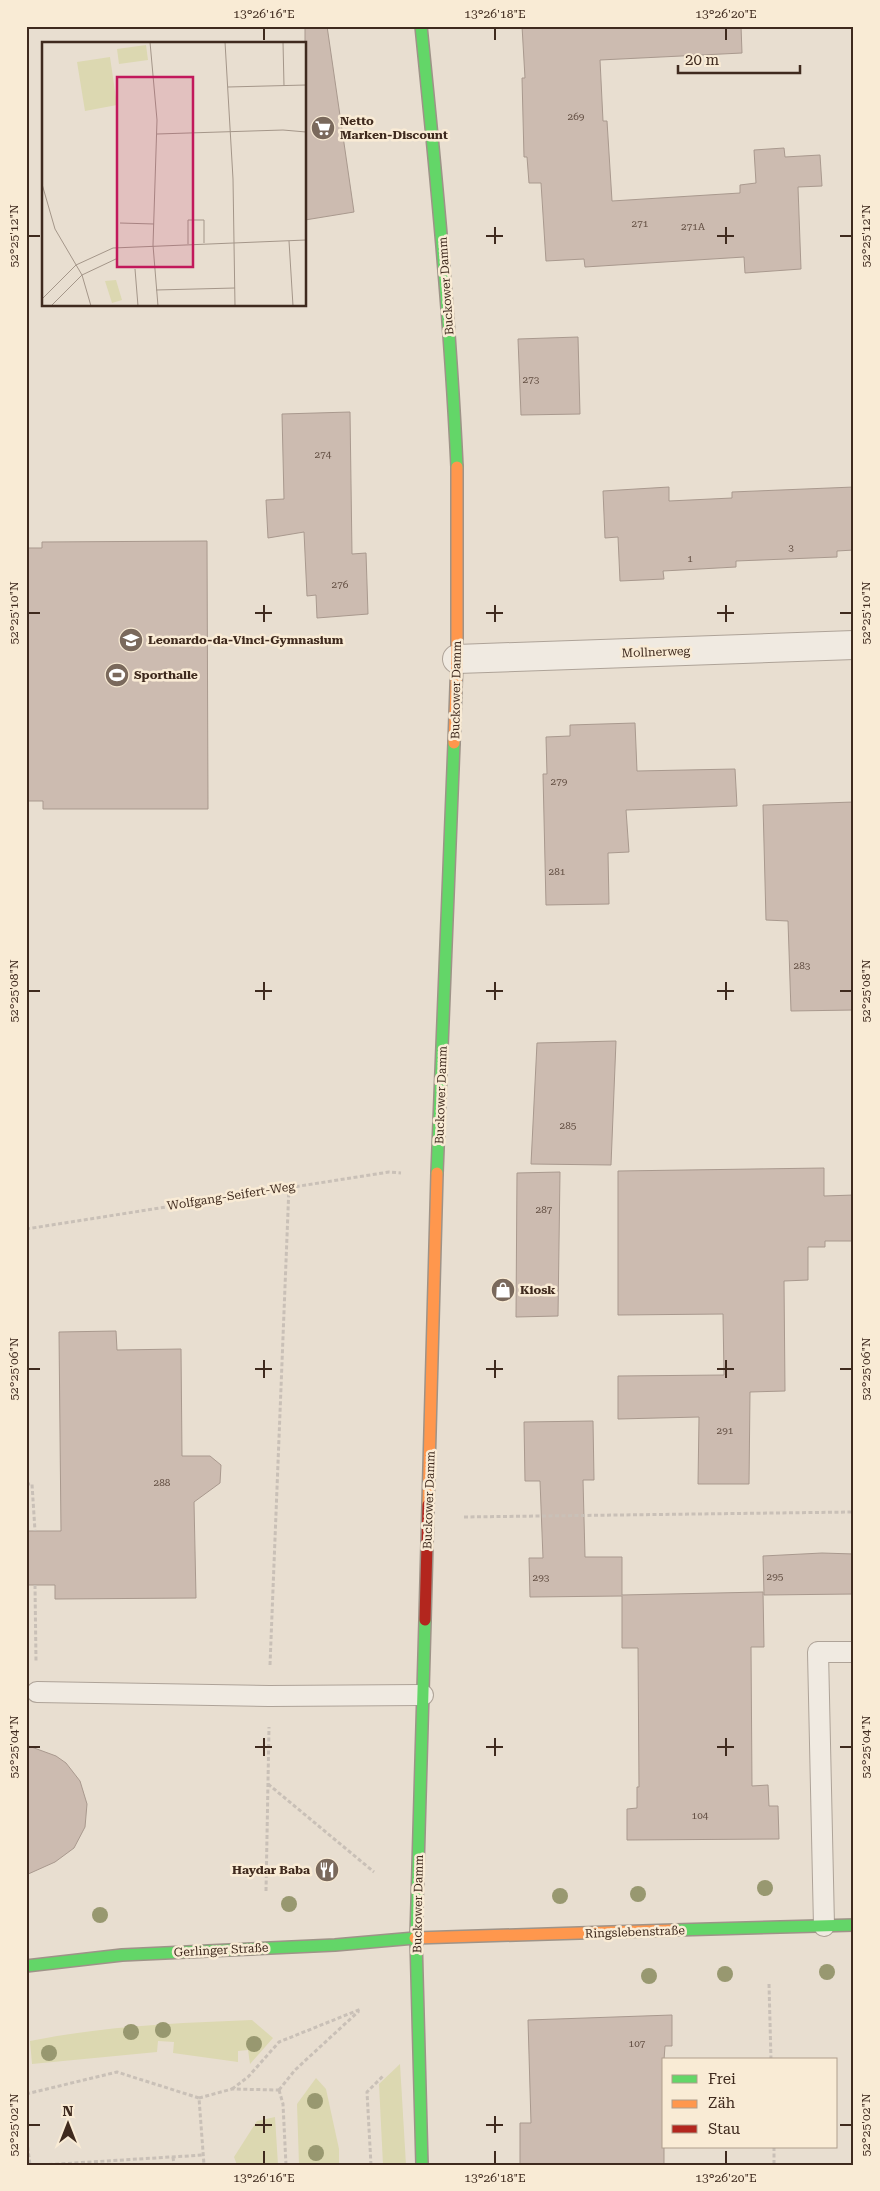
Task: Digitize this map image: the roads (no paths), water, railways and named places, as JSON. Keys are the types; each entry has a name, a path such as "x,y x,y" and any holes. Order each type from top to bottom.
{"main road":[{"name":"Buckower Damm","path":"421,26 441,221 452,367 458,497 457,659 438,1174 416,1938 422,2165"},
{"name":"Ringslebenstraße","path":"416,1938 854,1925"},
{"name":"Gerlinger Straße","path":"26,1966 122,1955 335,1945 416,1938"}],"street":[{"name":"Mollnerweg","path":"457,659 854,645"}],"lane":[{"path":"824,1926 818,1652 854,1652"},
{"path":"37,1692 269,1696 423,1695"}],"place":[{"name":"Netto Marken-Discount","path":"323,128"},
{"name":"Leonardo-da-Vinci-Gymnasium","path":"131,640"},
{"name":"Sporthalle","path":"117,675"},
{"name":"Kiosk","path":"503,1290"},
{"name":"Haydar Baba","path":"327,1870"}]}
